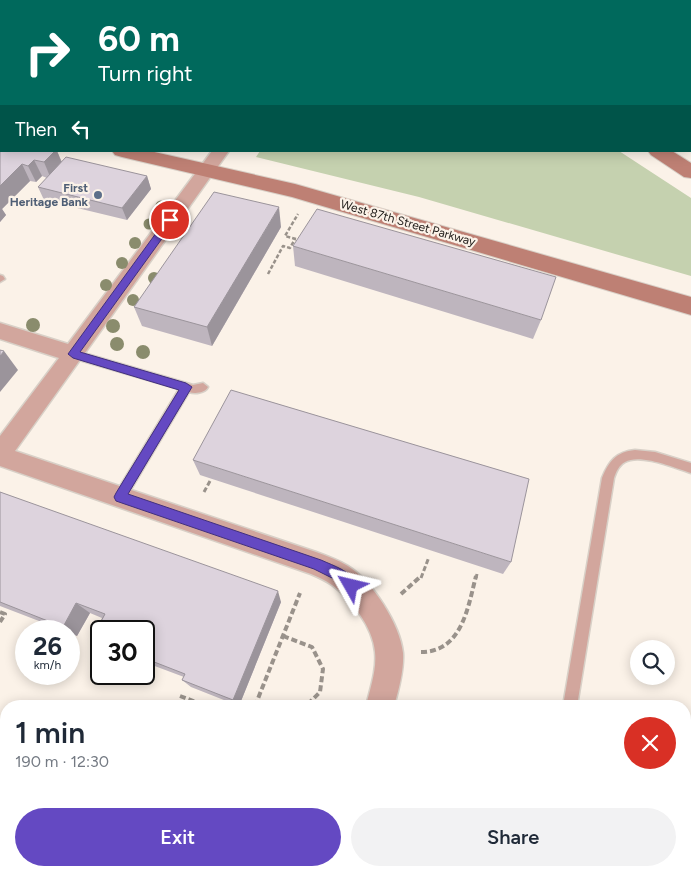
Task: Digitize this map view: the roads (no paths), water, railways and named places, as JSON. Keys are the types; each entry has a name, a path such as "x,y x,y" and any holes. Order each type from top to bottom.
{"main road":[{"name":"West 87th Street Parkway","path":"126,152 295,191 691,306"},
{"path":"660,152 691,172"}],"street":[{"path":"221,152 0,455 316,564 341,576 362,596 379,624 389,651 386,686 382,700"},
{"path":"0,331 73,354"}],"lane":[{"path":"73,354 193,389 203,387"},
{"path":"120,497 186,387"},
{"path":"571,700 608,478 614,464 621,457 637,454 691,468"}],"place":[{"name":"First Heritage Bank","path":"98,195"}]}
